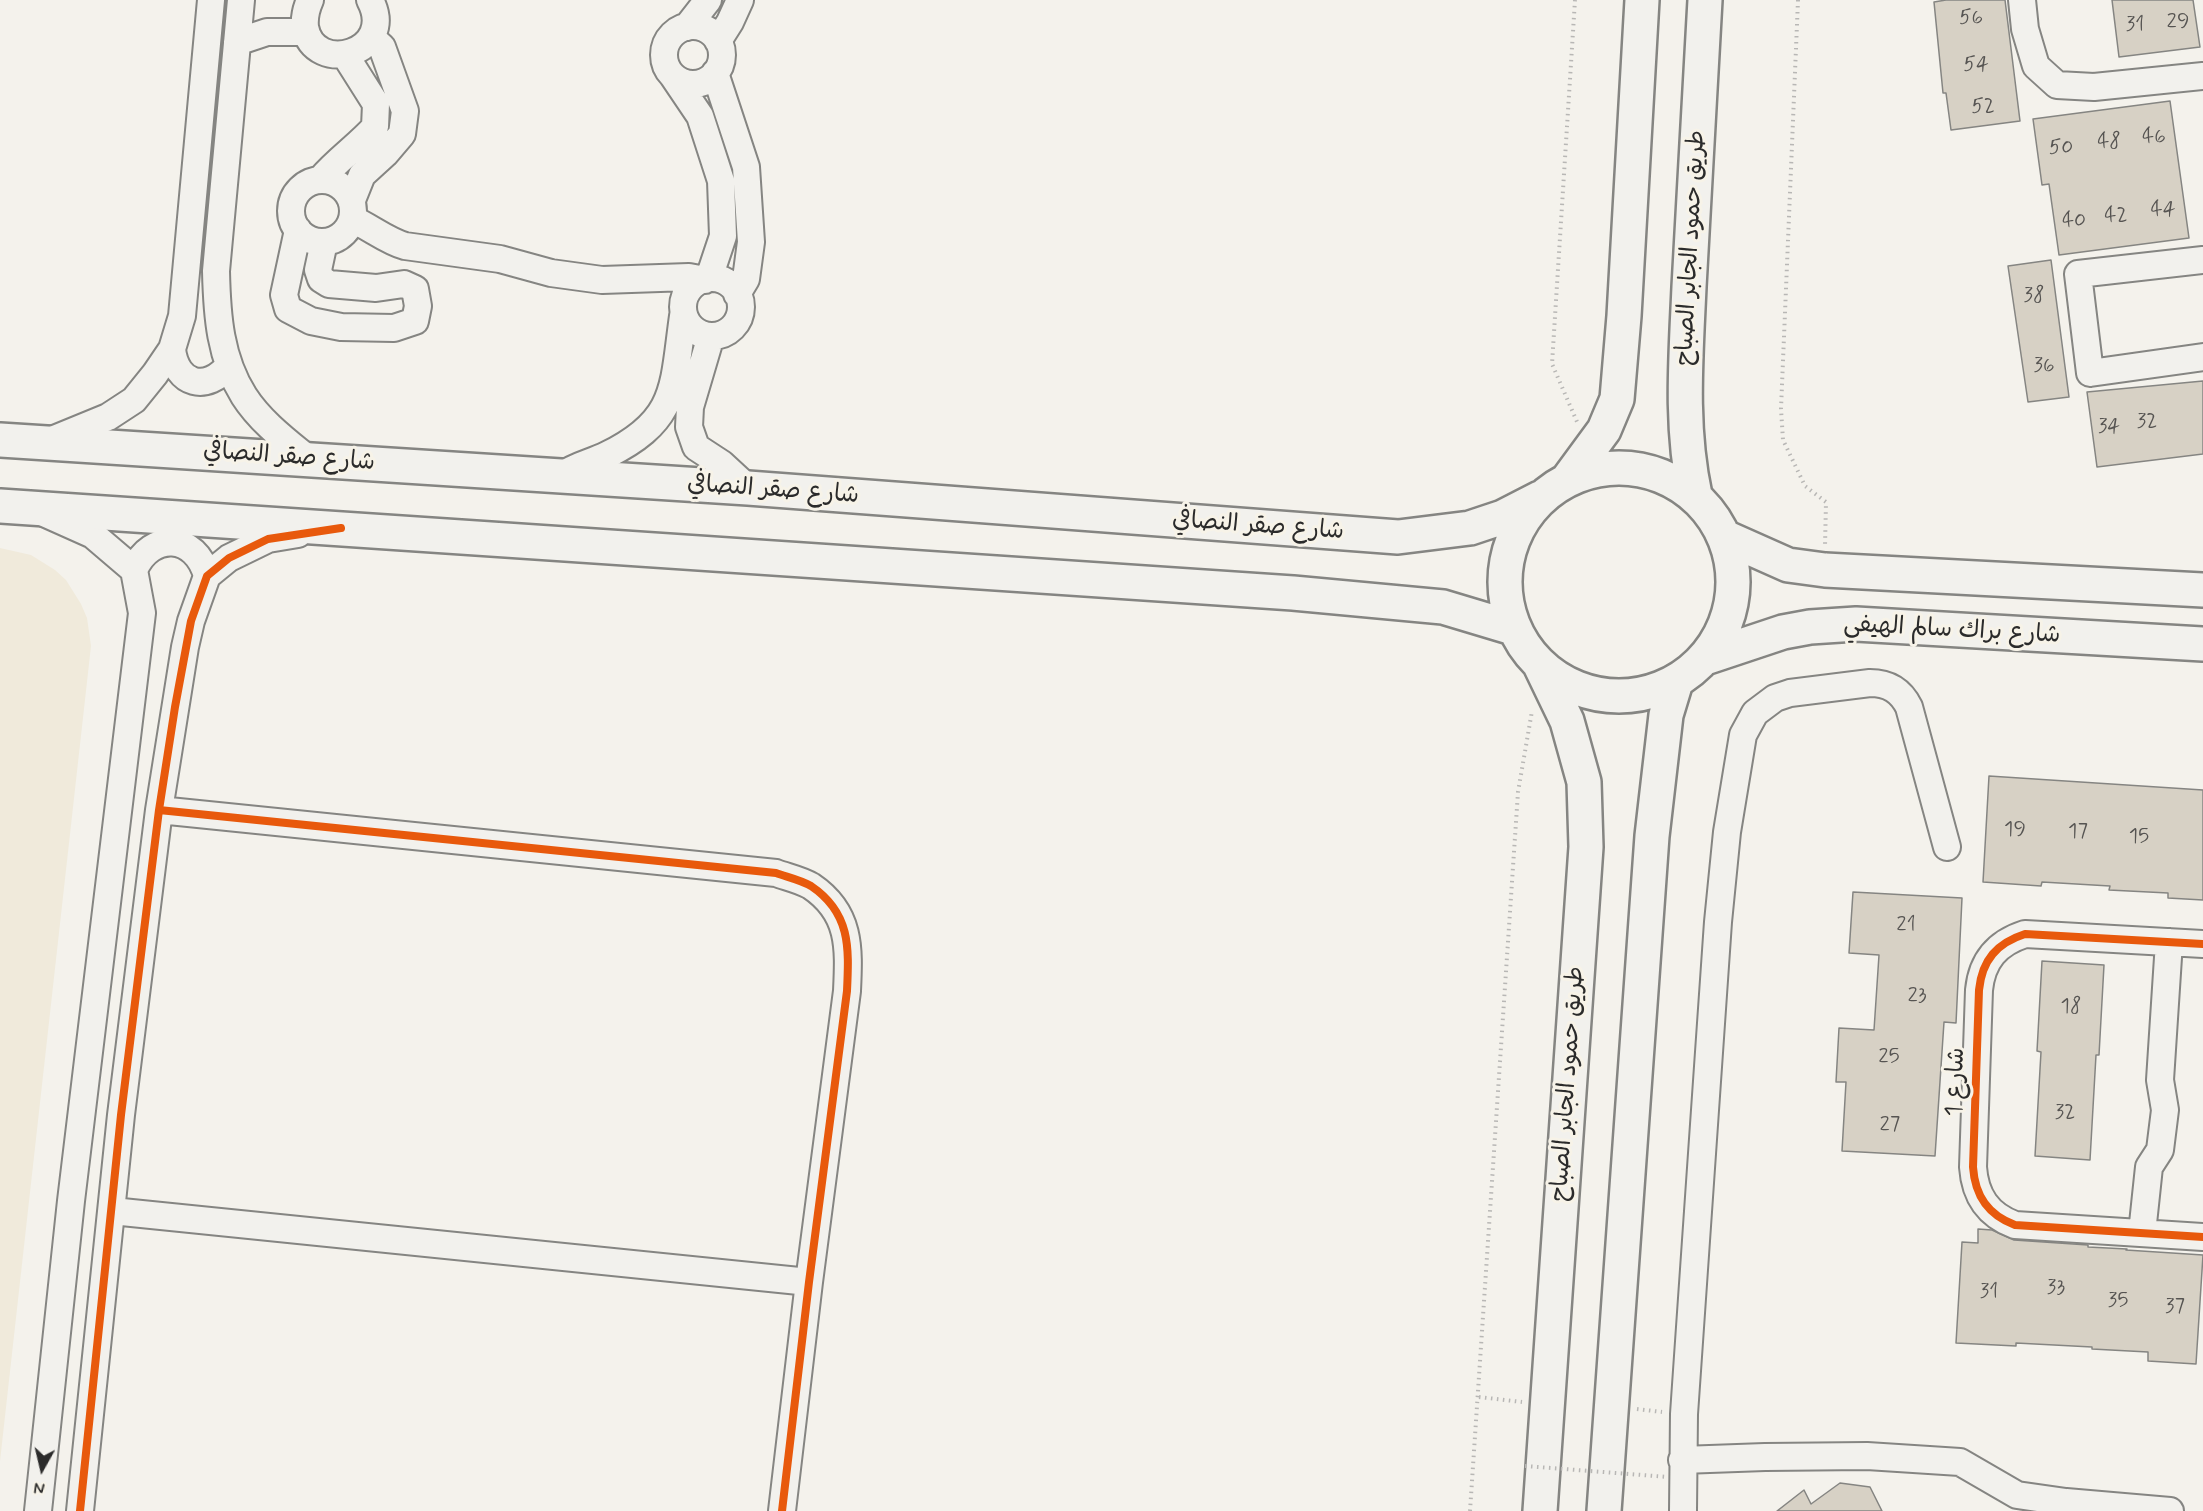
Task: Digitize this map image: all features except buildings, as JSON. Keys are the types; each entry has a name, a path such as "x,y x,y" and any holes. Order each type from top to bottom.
{"main road":[{"path":"1568,479 1604,430 1617,399 1642,0"},
{"name":"طريق حمود الجابر الصباح","path":"1695,495 1688,466 1686,441 1686,366 1706,0"},
{"name":"شارع صقر النصافي","path":"0,440 748,488 1398,537 1470,528 1503,517 1540,498"},
{"path":"1634,468 1666,477 1695,495 1712,515 1725,537 1734,579 1727,622 1705,658 1676,682 1642,694 1606,696 1571,686 1540,665 1525,648 1513,628 1504,594 1506,559 1518,526 1540,498 1568,479 1600,469 1634,468"},
{"path":"0,506 1293,593 1443,607 1513,628"},
{"path":"1725,537 1788,565 1825,570 2203,590"},
{"path":"2065,636 2061,613 2062,599 2077,584"},
{"name":"شارع براك سالم الهيفي","path":"1705,658 1757,639 1810,627 1856,624 2203,644"},
{"name":"طريق حمود الجابر الصباح","path":"1540,665 1567,721 1584,782 1586,847 1540,1511"},
{"path":"1604,1511 1652,836 1666,715 1676,682"}],"street":[{"path":"45,443 108,417 134,400 172,349 182,316 211,0"},
{"path":"241,0 216,272 217,315 222,345 245,397 271,427 307,458"},
{"path":"687,27 708,0"},
{"path":"718,41 740,0"},
{"path":"2022,0 2025,29 2036,66 2057,85 2094,87 2203,76"},
{"path":"307,1 306,32 318,48 345,55 357,51 371,37 375,28 376,3"},
{"path":"561,476 573,467 605,456 641,436 657,419 669,401 675,375 683,314 682,303 686,294 696,283 707,279 723,236 721,181 700,116 673,76 664,60 667,42 679,30 687,27 705,29 718,41 721,58 715,73 707,80 689,83 673,76"},
{"path":"237,42 267,32 306,32"},
{"path":"298,230 284,295 288,309 311,321 341,327 394,328 415,321 418,306 415,289 404,284 376,288 329,284 321,279 318,270 328,241 348,228 362,175 402,134 405,111 382,47 371,37"},
{"path":"321,179 375,127 376,104 345,55"},
{"path":"715,73 746,167 751,242 746,279 737,294"},
{"path":"395,243 378,232 352,209 340,184 331,180 311,181 296,193 291,212 293,222 305,237 314,241 378,245 395,243 500,259 551,273 602,280 689,277 724,281 737,294 740,303 738,320 725,333 711,336 699,333 691,328 683,314 639,279"},
{"path":"2203,260 2078,274 2090,373 2203,357"},
{"path":"711,336 690,407 689,427 696,447 722,464 748,488"},
{"path":"172,349 174,363 181,374 194,381 208,382 220,376 229,365"},
{"path":"35,509 93,535 134,570"},
{"path":"80,1511 122,1115 159,810 191,621 207,576 229,558 268,539 341,528"},
{"path":"38,1511 73,1189 139,649 142,613 134,570 139,558 148,549 160,544 173,543 186,546 196,553 204,564 207,576"},
{"path":"1683,1511 1675,1469 1685,1402 1718,922 1727,832 1740,748 1748,724 1764,705 1790,693 1870,683 1880,683 1898,691 1909,707 1947,847"},
{"path":"159,810 776,873 809,885 831,903 846,930 849,960 847,991 782,1511"},
{"name":"شارع 1","path":"2203,944 2025,934 2013,938 1992,953 1980,977 1973,1167 1976,1186 1984,1204 2003,1221 2015,1225 2203,1236"},
{"path":"2142,1233 2149,1167 2160,1150 2166,1110 2160,1080 2169,942"},
{"path":"112,1211 809,1282"},
{"path":"1675,1469 1867,1456 1960,1462 2016,1503 2066,1502 2170,1511"}],"path":[{"path":"1575,0 1552,364 1590,452"},
{"path":"1798,0 1781,409 1783,440 1805,486 1826,502 1825,570"},
{"path":"1470,1511 1518,792 1540,665"},
{"path":"1479,1397 1529,1403 1546,1402"},
{"path":"1610,1405 1671,1413"},
{"path":"1525,1466 1675,1469"}],"shaded area":[{"path":"0,548 31,555 66,580 87,618 91,646 0,1461"}],"cycle path":[{"path":"80,1511 121,1115 159,810 191,621 207,576 229,558 268,539 341,528"},
{"path":"159,810 776,873 807,884 824,896 834,908 845,932 848,960 847,991 782,1511"},
{"path":"2203,944 2025,934 2006,942 1999,948 1987,961 1979,990 1973,1167 1980,1195 1990,1210 2015,1225 2203,1237"}]}
